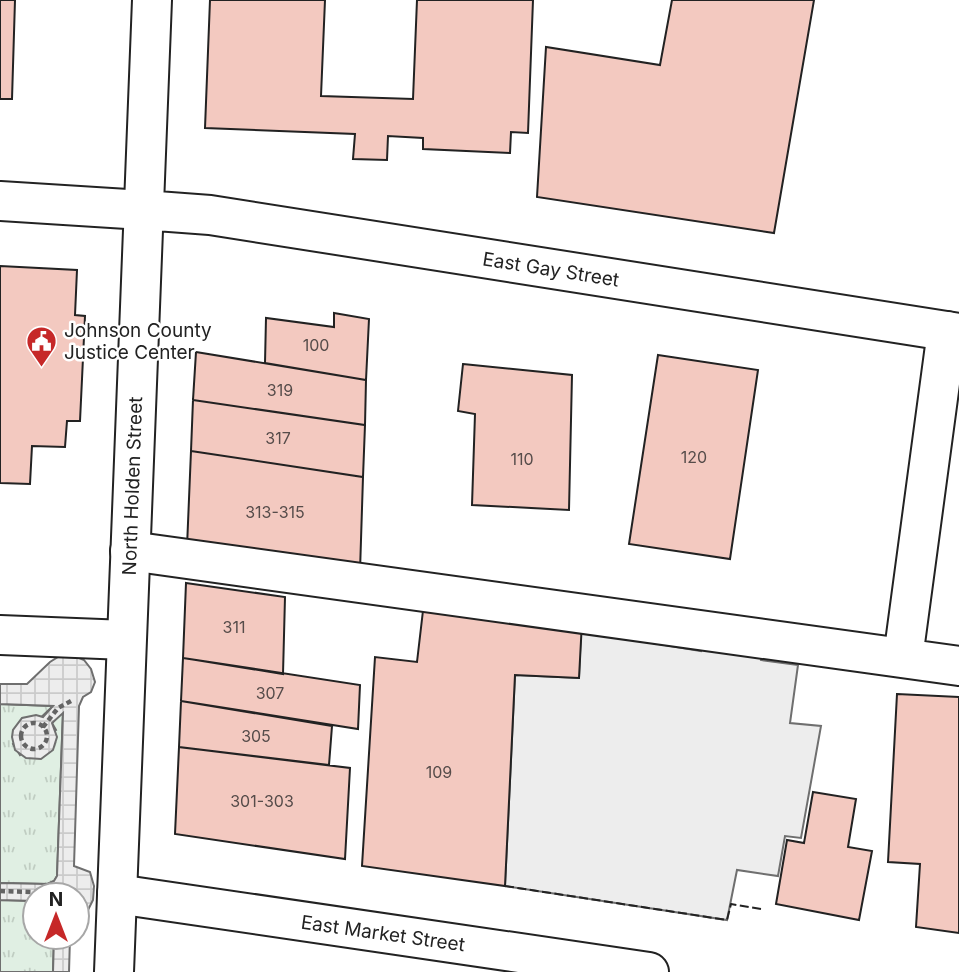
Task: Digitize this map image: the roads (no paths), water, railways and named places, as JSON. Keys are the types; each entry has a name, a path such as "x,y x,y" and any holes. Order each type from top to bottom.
{"main road":[{"name":"North Holden Street","path":"114,972 152,0"},
{"name":"East Gay Street","path":"0,201 210,215 953,332"},
{"path":"903,658 953,332"},
{"path":"130,551 959,666"},
{"path":"0,635 126,640"},
{"name":"East Market Street","path":"117,894 649,972"}],"place":[{"name":"Johnson County Justice Center","path":"41,368"}]}
